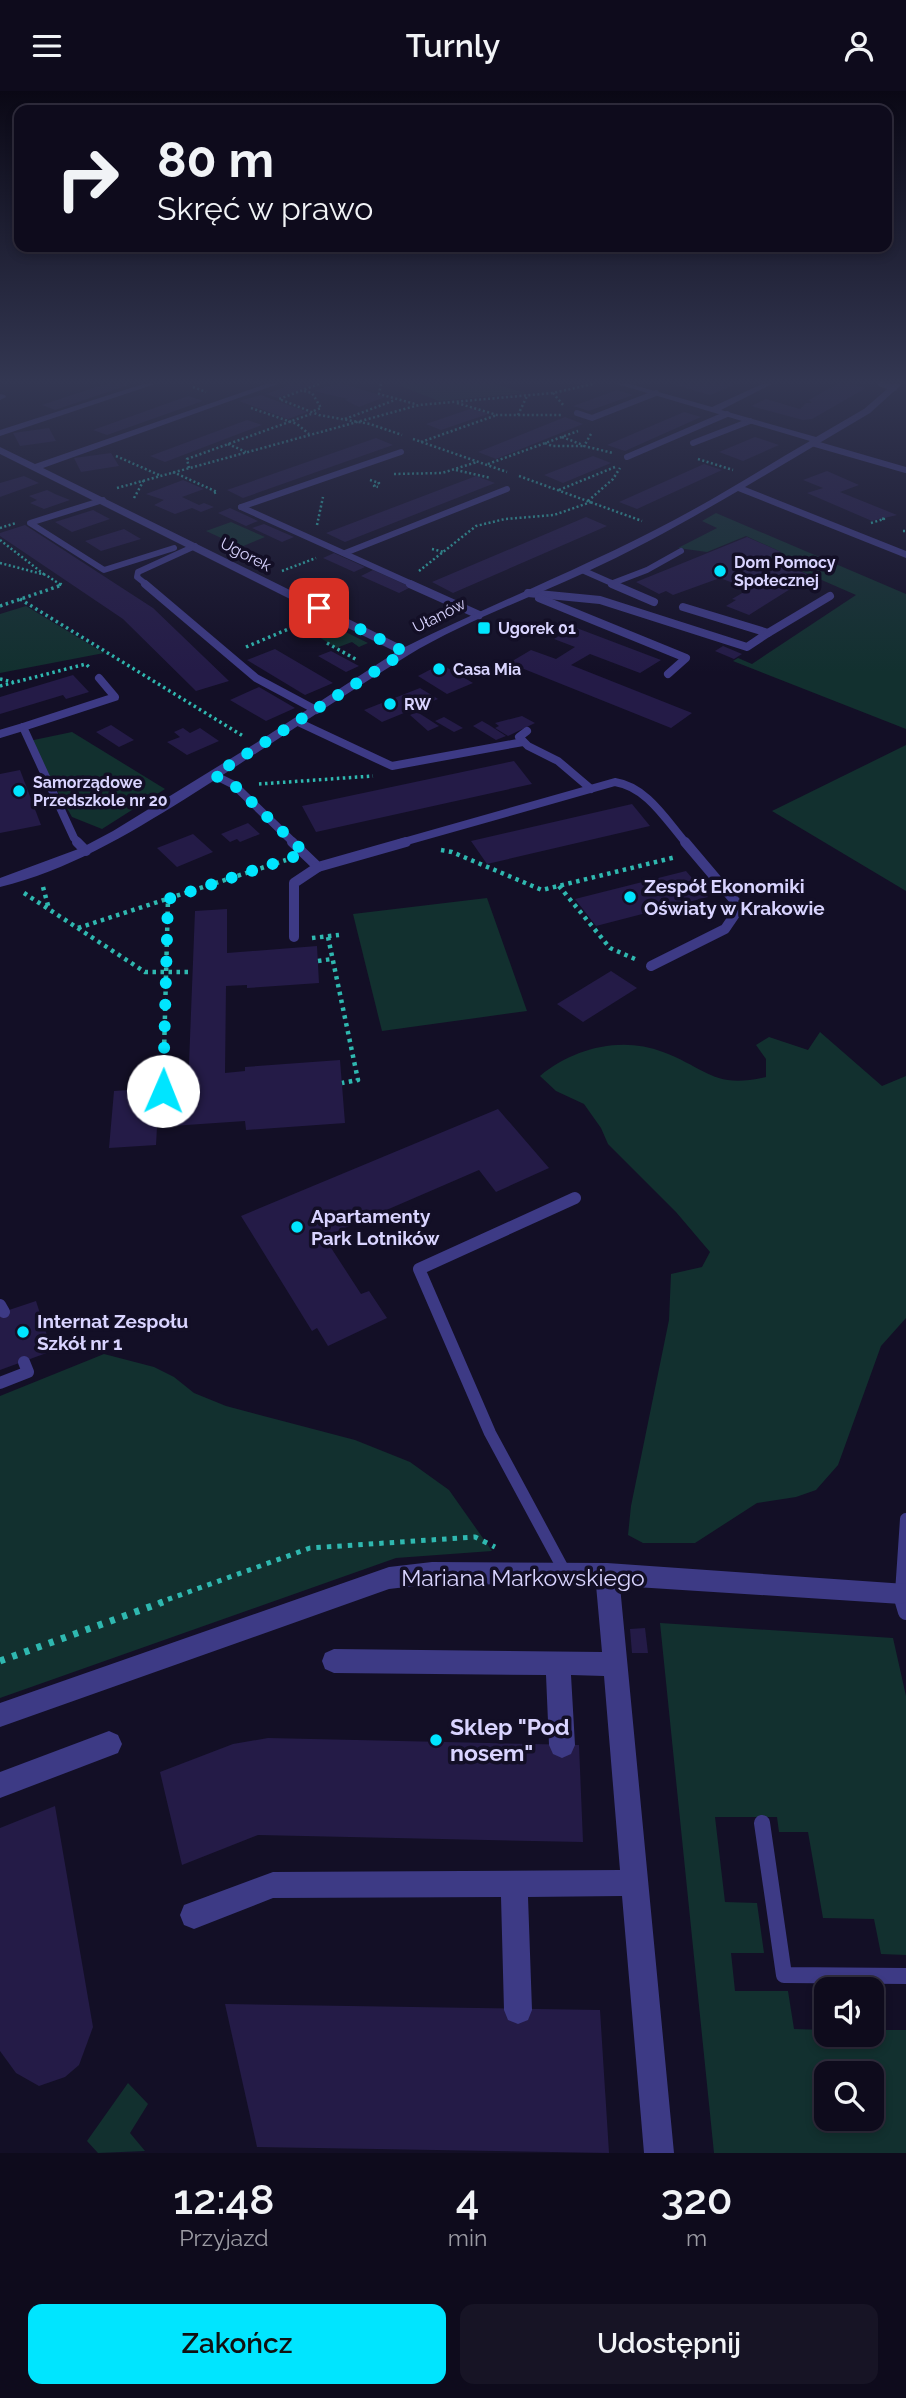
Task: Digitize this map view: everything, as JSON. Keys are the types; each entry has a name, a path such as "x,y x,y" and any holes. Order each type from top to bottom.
{"street":[{"name":"Ugorek","path":"63,480 405,652"},
{"name":"Ułanów","path":"3,882 86,851 261,746 405,652 479,614 582,570 680,521 748,480"},
{"path":"737,487 906,555"},
{"name":"Mariana Markowskiego","path":"0,1715 389,1578 432,1573 607,1574 904,1602"},
{"path":"607,1574 659,2153"},
{"path":"334,1661 615,1664"},
{"path":"558,1663 562,1745"},
{"path":"0,1785 109,1744"},
{"path":"514,1883 518,2010"},
{"path":"194,1915 273,1885 634,1883"}],"lane":[{"path":"317,480 241,507 479,614"},
{"path":"345,553 507,489"},
{"path":"103,500 30,523 104,571 192,544"},
{"path":"192,544 145,567 138,572 137,577 256,678 316,710"},
{"path":"613,583 647,570 681,551"},
{"path":"582,570 654,602"},
{"path":"528,593 600,600 747,647 830,596"},
{"path":"528,593 686,658 668,674"},
{"path":"683,607 768,633"},
{"path":"0,734 115,697 114,692 99,678"},
{"path":"298,722 392,765 523,742"},
{"path":"23,727 74,838 86,851"},
{"path":"527,731 519,737 523,742 558,761 591,789"},
{"path":"214,775 234,785 318,867"},
{"path":"294,937 294,883 318,867 615,782 629,784 646,796 740,907 724,929 651,966"},
{"path":"566,1574 490,1433 419,1269 575,1198"},
{"path":"0,1383 28,1372 24,1362"},
{"path":"904,1602 906,1519"},
{"path":"762,1823 784,1975 906,1976"}],"path":[{"path":"111,490 144,480"},
{"path":"135,498 145,480"},
{"path":"191,480 217,492 212,494"},
{"path":"369,480 379,483 374,486 379,487"},
{"path":"558,490 583,480"},
{"path":"418,571 476,527 505,519 554,515 590,502 612,480"},
{"path":"317,526 322,497 332,493"},
{"path":"0,541 62,585"},
{"path":"262,579 337,549"},
{"path":"432,549 445,552"},
{"path":"0,563 46,575"},
{"path":"0,606 69,583"},
{"path":"20,599 261,746"},
{"path":"229,654 327,612"},
{"path":"327,643 364,664"},
{"path":"349,656 356,653"},
{"path":"0,686 86,664 99,678"},
{"path":"0,679 14,682"},
{"path":"412,841 419,851 452,852 542,890 694,852"},
{"path":"78,928 305,853"},
{"path":"3,882 145,972 192,972"},
{"path":"559,885 610,948 651,966"},
{"path":"163,1091 168,899"},
{"path":"294,937 339,935"},
{"path":"328,937 358,1080 342,1083"},
{"path":"318,961 332,960"},
{"path":"0,1661 310,1548 475,1537 498,1549"}],"green space":[{"path":"716,513 906,594 906,729 733,661 738,658 752,664 856,595 769,557 781,552 746,536 707,552 678,548 717,528 702,521"},
{"path":"231,522 265,537 241,547 206,531"},
{"path":"26,606 104,653 0,673 0,614"},
{"path":"317,618 368,643 359,647 352,642 336,648 301,625"},
{"path":"72,732 165,789 102,829 72,817 29,741"},
{"path":"906,745 906,891 772,811"},
{"path":"487,898 527,1011 382,1031 353,914"},
{"path":"820,1032 882,1086 906,1076 906,1318 881,1346 838,1465 816,1490 796,1497 757,1503 695,1543 643,1543 628,1535 631,1506 669,1320 671,1274 702,1267 710,1252 676,1212 608,1144 601,1128 584,1104 556,1091 540,1076 553,1066 583,1052 598,1047 631,1045 663,1052 722,1079 748,1080 766,1077 766,1059 756,1045 769,1037 808,1050"},
{"path":"104,1354 154,1367 174,1377 194,1393 226,1406 355,1440 410,1462 449,1490 492,1551 396,1558 0,1698 0,1396"},
{"path":"660,1623 893,1638 906,1696 906,1955 881,1954 874,1919 823,1918 808,1832 779,1832 777,1817 715,1817 725,1902 757,1903 764,1953 731,1953 735,1991 788,1991 794,2029 814,2030 814,2047 884,2047 884,2030 906,2030 906,2153 714,2153"},
{"path":"128,2083 148,2104 130,2133 145,2151 98,2153 87,2141"}],"building":[{"path":"33,480 39,483 0,497 0,483"},
{"path":"184,480 204,489 182,497 199,505 204,503 214,507 201,512 192,508 175,514 154,505 164,500 146,494"},
{"path":"255,480 293,480 243,498 227,490"},
{"path":"465,480 495,483 345,542 326,533"},
{"path":"668,480 700,480 637,509 619,502"},
{"path":"804,480 848,480 859,485 840,492 897,515 872,521 807,493 823,488"},
{"path":"47,490 70,500 44,509 30,503 37,500 29,496"},
{"path":"230,508 258,521 246,526 218,513"},
{"path":"93,510 110,519 72,532 55,522"},
{"path":"586,517 607,526 453,593 432,582"},
{"path":"264,524 294,537 282,542 252,528"},
{"path":"25,525 153,608 229,681 196,691 123,619 0,536 0,533"},
{"path":"124,529 141,539 101,551 85,541"},
{"path":"747,537 781,552 769,557 811,576 749,615 726,606 749,589 720,578 673,595 666,591 659,594 636,582"},
{"path":"334,553 365,567 354,572 323,558"},
{"path":"373,570 411,587 399,593 361,576"},
{"path":"574,627 661,660 640,673 590,654 571,665 692,713 671,728 509,663 531,650 556,659 575,647 554,639"},
{"path":"723,646 742,654 734,659 715,651"},
{"path":"275,649 333,683 305,695 247,660"},
{"path":"331,651 359,666 346,672 318,656"},
{"path":"441,664 473,683 447,694 418,676"},
{"path":"73,675 89,692 66,699 63,695 0,714 0,697"},
{"path":"259,687 295,708 266,721 230,700"},
{"path":"420,688 438,699 382,722 364,710"},
{"path":"417,712 439,726 428,731 410,715"},
{"path":"522,716 535,723 508,736 495,728 499,726 495,723"},
{"path":"444,717 463,728 454,732 435,721"},
{"path":"482,721 506,736 496,740 473,726"},
{"path":"111,725 134,740 119,747 96,732"},
{"path":"183,728 190,733 200,728 219,741 187,755 167,742 180,737 174,732"},
{"path":"514,761 532,784 316,832 302,806"},
{"path":"20,770 41,825 0,833 0,774"},
{"path":"632,804 650,826 487,864 471,841"},
{"path":"248,823 260,834 240,842 237,839 230,842 221,834"},
{"path":"193,834 213,852 177,867 157,848"},
{"path":"686,871 708,897 596,926 575,899"},
{"path":"227,909 227,953 317,946 319,983 247,988 247,985 226,986 225,1073 245,1071 245,1067 340,1060 345,1123 246,1130 245,1121 157,1127 156,1145 109,1148 114,1091 159,1088 159,1092 188,1089 195,911"},
{"path":"611,971 637,988 583,1022 557,1004"},
{"name":"Apartamenty Park Lotników","path":"498,1109 549,1168 496,1192 479,1170 324,1237 361,1294 369,1291 387,1318 328,1346 317,1328 312,1331 241,1216"},
{"name":"Internat Zespołu Szkół nr 1","path":"36,1301 52,1351 0,1370 0,1313"},
{"path":"645,1628 648,1653 632,1653 630,1629"},
{"path":"268,1738 579,1745 583,1842 258,1835 182,1865 160,1772 233,1744"},
{"path":"55,1806 93,2027 79,2065 65,2077 39,2086 16,2073 0,2051 0,1828"},
{"path":"225,2004 600,2010 609,2153 257,2147"}],"place":[{"name":"Dom Pomocy Społecznej","path":"720,571"},
{"name":"Ugorek 01","path":"484,628"},
{"name":"Casa Mia","path":"439,669"},
{"name":"RW","path":"390,704"},
{"name":"Samorządowe Przedszkole nr 20","path":"19,791"},
{"name":"Zespół Ekonomiki Oświaty w Krakowie","path":"630,897"},
{"name":"Apartamenty Park Lotników","path":"297,1227"},
{"name":"Internat Zespołu Szkół nr 1","path":"23,1332"},
{"name":"Sklep \"Pod nosem\"","path":"436,1740"}],"route":[{"path":"163,1091 168,899 305,853 234,785 214,775 405,652 319,608"}]}
